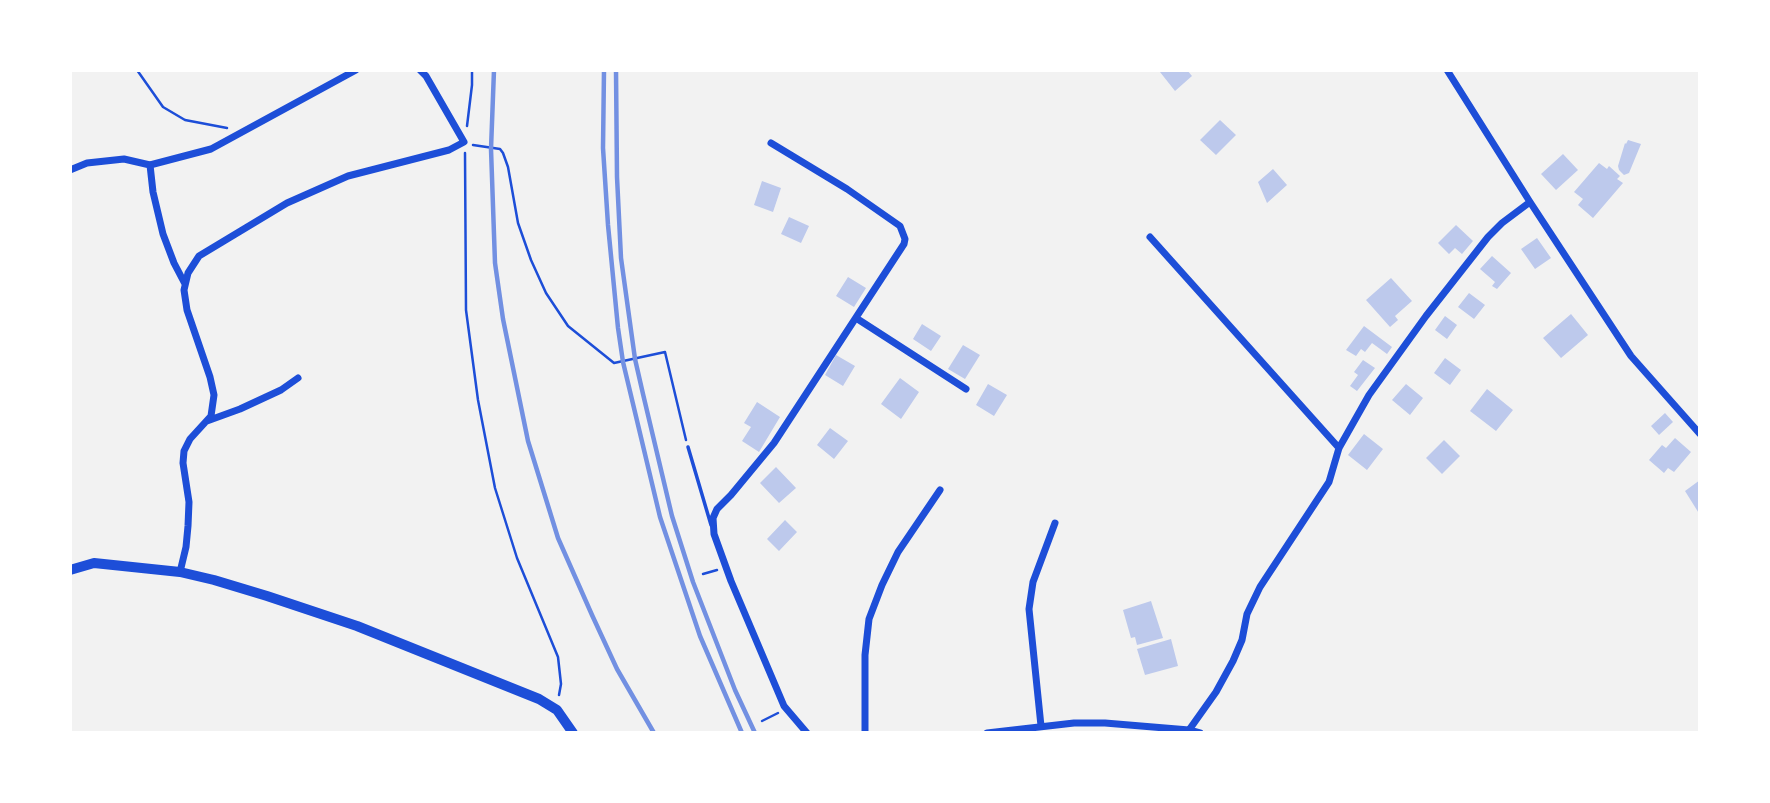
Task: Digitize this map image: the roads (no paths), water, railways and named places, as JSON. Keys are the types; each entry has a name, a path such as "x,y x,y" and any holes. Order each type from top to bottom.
{"street":[{"path":"70,170 87,163 124,159 150,165 211,149 356,70"},
{"path":"180,572 186,547 189,502 183,463 184,451 190,439 211,416 214,395 184,295 191,267 199,256 287,203 348,176 449,150 464,142 420,70"},
{"path":"1447,70 1631,356 1700,434"},
{"path":"771,143 847,188 900,226 904,244 774,443 717,509 713,518 714,534 731,581 784,706 807,733"},
{"path":"150,165 163,234 185,284"},
{"path":"1189,730 1216,692 1233,661 1242,640 1247,614 1260,587 1329,482 1339,448 1369,394 1488,237 1530,202"},
{"path":"1150,237 1339,448"},
{"path":"856,318 966,389"},
{"path":"207,421 281,390 298,378"},
{"path":"865,733 865,655 869,619 898,552 940,490"},
{"path":"1041,726 1029,609 1032,582 1055,523"},
{"path":"73,566 94,564 180,572 227,584 357,626 539,699 557,710 573,733"},
{"path":"987,733 1074,723 1105,723 1200,733"}],"lane":[{"path":"688,447 714,534"}],"railway":[{"path":"494,70 491,149 495,263 503,319 528,441 558,538 617,669 654,733"},
{"path":"604,70 603,148 608,225 623,362 660,517 700,636 742,733"},
{"path":"616,70 621,258 635,359 672,516 693,582 735,690 755,733"}]}
